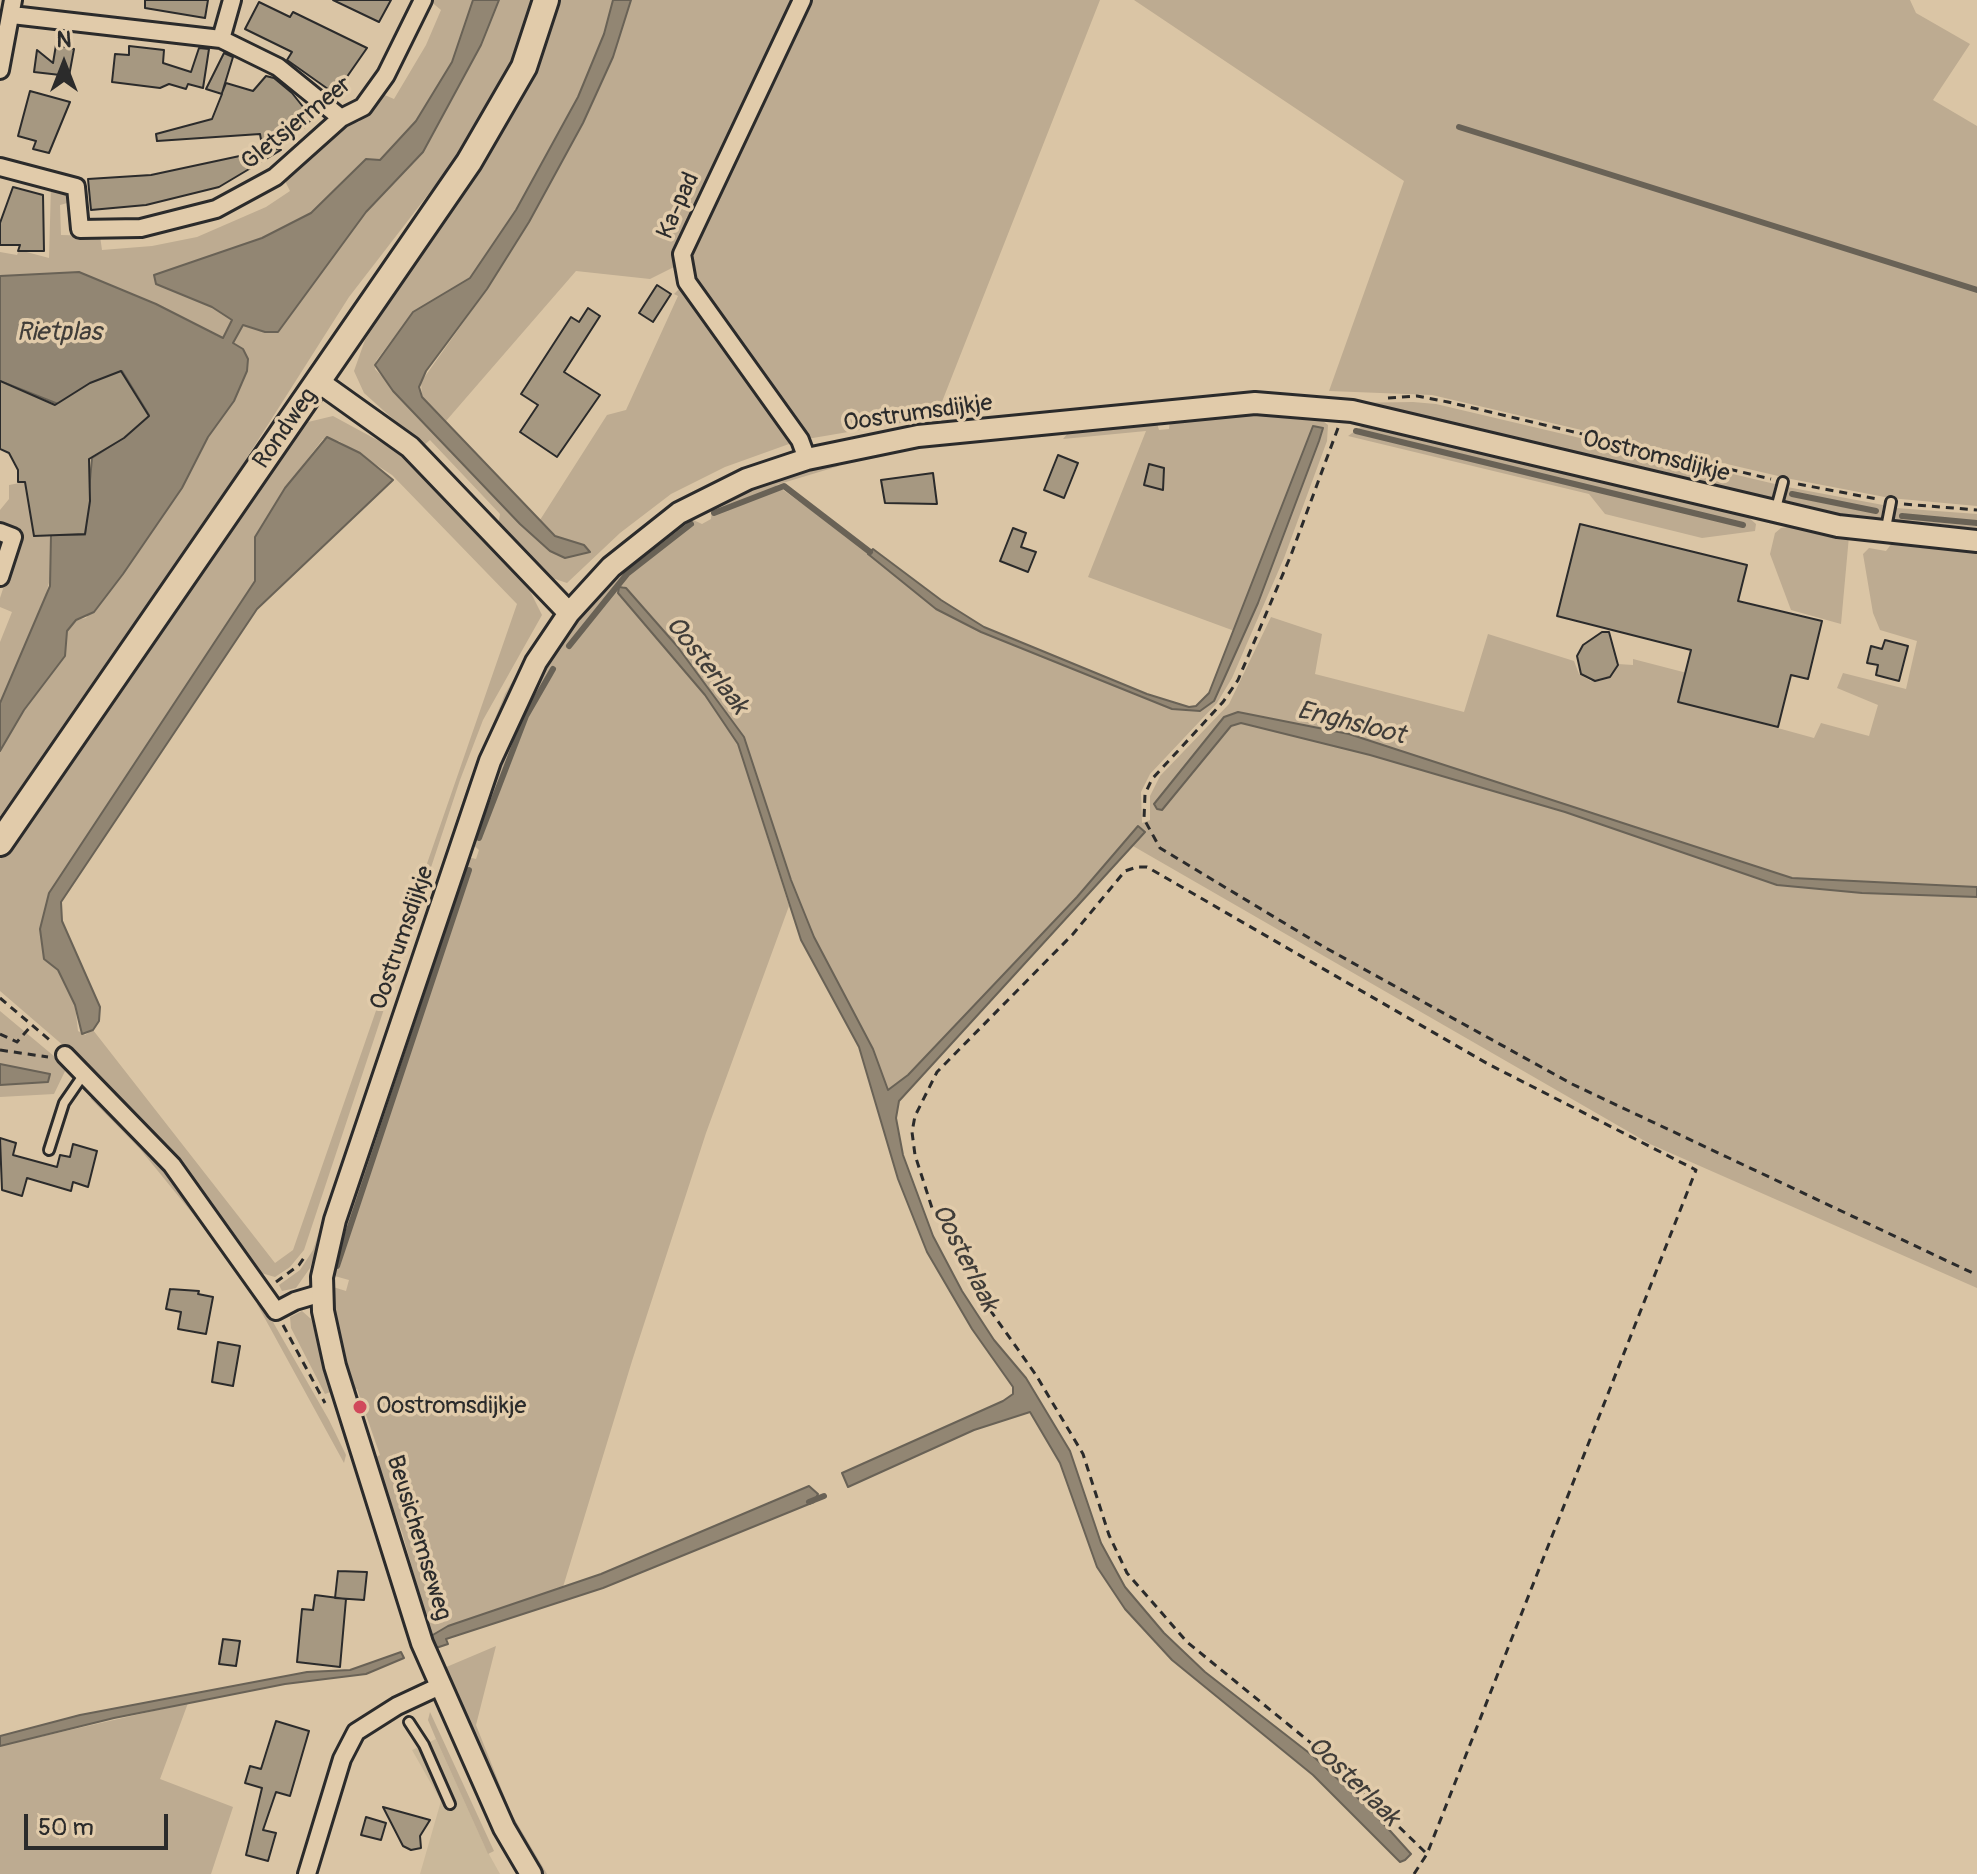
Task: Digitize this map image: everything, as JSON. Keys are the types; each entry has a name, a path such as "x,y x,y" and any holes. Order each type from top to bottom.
{"main road":[{"name":"Rondweg","path":"0,843 469,162 524,67 546,0"}],"street":[{"path":"221,39 232,0"},
{"name":"Gletsjermeer","path":"0,167 76,187 80,229 141,228 179,221 236,200 275,177 341,118 363,107 411,29 423,0"},
{"name":"Ka-pad","path":"802,0 682,254 687,282 800,440 807,459"},
{"path":"0,70 12,7 221,39 278,67 341,118"},
{"path":"319,382 410,447 569,613"},
{"name":"Oostrumsdijkje","path":"322,1293 329,1239 490,761 525,683 569,613 621,558 679,513 747,479 807,459 918,436 1199,407 1255,403 1335,408"},
{"name":"Oostromsdijkje","path":"1335,408 1775,512 1885,533 1977,541"},
{"path":"0,577 7,535"},
{"path":"65,1055 172,1165 276,1311 322,1293"},
{"name":"Beusichemseweg","path":"322,1293 335,1366 422,1643 499,1817 531,1874"},
{"path":"307,1874 342,1759 356,1732 397,1706 442,1685"}],"lane":[{"path":"1775,512 1783,482"},
{"path":"1885,533 1891,502"},
{"path":"49,1150 64,1103 84,1073"},
{"path":"409,1722 424,1745 450,1804"}],"path":[{"name":"Oostromsdijkje","path":"1376,398 1417,396 1783,482 1891,502 1977,510"},
{"path":"1335,408 1291,555 1238,680 1223,702 1152,779 1145,794 1144,819 1160,848 1324,947 1572,1084 1977,1275"},
{"path":"1414,1874 1427,1854 1696,1170 1488,1064 1147,867 1137,867 1125,871 1073,934 937,1072 915,1116 912,1132 915,1155 932,1208 966,1276 1036,1375 1083,1454 1109,1535 1127,1573 1187,1642 1322,1752 1427,1854"},
{"path":"0,998 50,1040"},
{"path":"0,1034 13,1041 20,1040 32,1025"},
{"path":"6,1050 13,1041"},
{"path":"0,1050 52,1058 65,1055"}],"shaded area":[{"path":"429,0 473,0 452,62 416,121 379,161 365,159 311,213 262,238 154,275 156,284 212,307 232,320 223,339 156,304 79,272 0,276 0,252 17,255 19,250 49,258 51,186 67,193 71,202 60,205 61,235 100,236 102,250 152,246 197,237 266,207 290,191 283,177 343,125 359,122 380,93 394,99 426,45 441,10"},
{"path":"499,0 535,0 511,64 488,108 457,157 349,297 182,560 0,816 0,751 24,710 65,656 67,631 76,620 86,618 182,488 208,437 234,401 247,371 248,359 232,343 243,324 265,332 366,212 423,152 481,45"},
{"path":"556,0 613,0 604,34 578,97 516,210 470,278 413,312 376,361 375,369 520,524 550,551 565,558 590,552 582,544 559,539 540,520 607,415 626,410 678,296 674,294 683,285 790,440 789,444 725,467 671,494 620,533 567,583 549,577 498,526 500,514 430,440 423,446 364,393 354,371 365,340 491,150 523,86"},
{"path":"631,0 796,0 707,176 701,200 675,253 676,266 650,279 576,271 446,421 422,397 421,382 487,289 583,123 613,57"},
{"path":"808,0 1100,0 936,417 807,439 694,281 688,264 692,244"},
{"path":"1134,0 1910,0 1916,13 1970,44 1933,100 1977,126 1977,506 1890,498 1791,479 1432,395 1329,391 1404,181"},
{"path":"1345,403 1436,404 1775,484 1772,498 1765,501"},
{"path":"1241,414 1319,418 1328,425 1327,441 1284,558 1232,678 1217,703 1150,774 1141,792 1142,823 1150,820 1150,796 1160,776 1229,704 1271,617 1322,634 1315,674 1464,712 1488,634 1574,661 1579,674 1591,681 1611,676 1618,664 1633,665 1633,659 1687,673 1683,702 1814,738 1821,723 1869,736 1878,705 1837,688 1843,673 1906,689 1917,641 1880,630 1873,613 1863,554 1869,548 1886,551 1892,543 1977,550 1977,891 1844,887 1792,878 1349,734 1238,712 1224,717 1154,806 1162,810 1231,726 1241,723 1370,755 1565,812 1777,885 1862,893 1977,897 1977,1288 1650,1144 1133,846 1145,832 1138,826 1077,897 908,1075 888,1091 873,1049 814,937 791,880 744,737 677,646 623,586 618,593 705,695 738,744 789,906 706,1133 563,1587 448,1626 431,1636 402,1532 374,1458 380,1455 357,1389 351,1391 331,1314 330,1286 346,1291 349,1280 331,1275 340,1236 468,857 476,859 479,850 470,842 520,713 561,643 602,592 663,534 689,518 702,524 711,519 712,504 769,480 836,460 839,466 776,485 855,541 936,609 981,632 1172,709 1200,711 1214,702 1258,603 1319,441 1313,426 1240,633 1088,577 1146,431 1063,439 1072,428 1156,420 1159,430 1169,429 1170,419"},
{"path":"333,416 403,454 528,587 542,615 483,720 460,780 304,1250 290,1267 275,1277 261,1273 188,1173 146,1126 86,1065 0,991 0,859 203,563 308,422","holes":["323,439 339,441 392,475 517,604 293,1250 275,1263 93,1030 85,1035 78,1031 75,1005 58,970 44,959 40,929 49,893 255,581 255,537 285,488"]},
{"path":"1365,424 1746,515 1756,524 1755,531 1702,538 1605,514 1589,494 1348,436"},
{"path":"25,482 34,537 51,535 53,566 43,607 0,703 0,642 12,612 0,607 0,598 22,531 0,523 0,510 9,499 9,485"},
{"path":"1787,487 1883,505 1881,517 1877,523 1788,507 1784,500"},
{"path":"1896,508 1977,514 1977,531 1897,525 1893,519"},
{"path":"1794,526 1849,536 1841,624 1791,610 1770,554 1775,533 1781,528"},
{"path":"541,633 495,723 471,784 310,1268 296,1288 282,1291 279,1285 300,1270 313,1250 469,783 505,694"},
{"path":"0,1011 67,1067 54,1094 0,1097 0,1085 47,1082 49,1074 0,1064"},
{"path":"90,1098 98,1098 147,1147 198,1210 197,1219 140,1149"},
{"path":"261,1301 329,1420 346,1455 344,1463 257,1304"},
{"path":"302,1311 311,1319 333,1391 325,1394 291,1328 290,1317"},
{"path":"496,1646 476,1725 511,1813 547,1874 541,1874 507,1815 444,1668"},
{"path":"188,1703 160,1779 233,1807 211,1874 0,1874 0,1746"},
{"path":"430,1712 494,1851 488,1854 428,1720"},
{"path":"436,1739 500,1874 420,1874 441,1801 412,1750"}],"water":[{"name":"Rietplas","path":"473,0 499,0 481,45 423,152 366,212 278,332 265,332 243,325 233,343 243,349 248,359 247,371 234,401 208,437 182,488 123,574 94,612 76,620 67,631 65,656 24,710 0,751 0,703 50,586 51,535 85,535 92,458 123,438 149,415 122,371 58,404 0,381 0,276 79,272 156,304 223,338 232,320 212,307 156,284 154,275 262,238 311,213 366,159 380,160 416,121 452,62"},
{"path":"613,0 631,0 613,57 583,123 529,222 487,289 426,371 419,387 422,397 555,536 584,545 590,552 565,558 550,551 520,524 393,391 375,365 413,312 470,278 516,210 578,97 604,34"},
{"path":"1313,426 1323,428 1258,603 1214,701 1200,711 1172,709 981,632 936,609 868,554 873,549 941,600 984,627 1147,694 1189,707 1196,706 1209,693"},
{"path":"327,437 360,453 393,480 257,609 61,902 62,921 100,1007 99,1021 93,1030 82,1034 75,1005 58,970 44,959 40,929 49,893 255,581 255,537 285,488"},
{"path":"619,587 626,588 677,646 744,737 791,880 814,937 873,1049 888,1090 908,1075 1077,897 1138,826 1145,832 899,1101 896,1118 903,1155 933,1236 962,1291 994,1340 1026,1378 1070,1451 1101,1543 1125,1587 1164,1633 1205,1672 1313,1756 1374,1813 1411,1854 1405,1860 1400,1862 1313,1775 1172,1660 1125,1609 1097,1567 1060,1463 1030,1412 974,1430 848,1487 842,1473 1003,1401 1013,1394 1013,1387 972,1329 927,1252 898,1179 859,1047 801,940 738,744 705,695 618,593"},
{"path":"1238,712 1349,734 1792,878 1977,887 1977,897 1862,893 1777,885 1565,812 1370,755 1241,723 1231,726 1162,810 1157,809 1154,804 1224,717"},
{"path":"0,1064 50,1074 48,1082 0,1085"},
{"path":"809,1486 818,1494 814,1502 603,1588 446,1639 448,1644 436,1648 431,1636 448,1626 601,1574"},
{"path":"401,1652 404,1658 366,1674 285,1684 114,1718 0,1746 0,1736 80,1715 307,1672 350,1670"}],"building":[{"path":"145,0 208,0 205,18 145,8"},
{"path":"333,0 391,0 379,22"},
{"path":"259,2 290,17 293,12 367,48 335,94 287,60 292,52 245,29"},
{"path":"56,45 74,49 69,76 34,72 37,50 53,63"},
{"path":"129,46 164,50 163,63 191,72 199,48 209,49 203,88 188,84 186,89 169,84 160,88 112,82 115,54 129,55"},
{"path":"224,53 233,57 222,93 226,83 253,91 266,76 274,78 292,93 312,118 307,125 277,149 281,150 219,187 146,205 91,210 88,179 151,175 263,151 260,134 157,141 156,134 212,119 222,94 206,89"},
{"path":"30,91 70,102 49,153 33,149 36,141 18,136"},
{"path":"13,187 43,195 44,251 18,251 20,245 0,245 0,223"},
{"path":"657,285 671,294 653,322 639,313"},
{"path":"588,308 600,316 564,372 600,395 557,457 520,432 538,405 521,394 571,317 579,322"},
{"path":"121,371 149,416 124,438 89,459 90,501 85,534 34,536 25,482 18,482 18,470 9,453 0,449 0,381 55,405 90,383"},
{"path":"1058,455 1078,463 1064,498 1044,490"},
{"path":"1149,464 1164,468 1163,490 1144,485"},
{"path":"933,473 937,504 885,503 881,480"},
{"path":"1580,524 1747,565 1738,601 1822,621 1808,679 1791,675 1778,727 1678,702 1691,650 1557,616"},
{"path":"1013,528 1026,533 1021,547 1036,552 1028,572 1000,561"},
{"path":"1602,632 1609,632 1618,665 1610,677 1595,681 1581,674 1577,656 1583,645"},
{"path":"1885,640 1908,646 1899,681 1876,675 1878,665 1867,663 1871,646 1882,649"},
{"path":"0,1138 16,1143 13,1155 57,1167 60,1155 70,1157 73,1144 97,1151 88,1187 73,1182 71,1191 27,1178 22,1196 2,1190"},
{"path":"170,1289 199,1291 198,1294 213,1297 206,1334 178,1329 181,1312 166,1309"},
{"path":"218,1342 240,1346 233,1386 212,1382"},
{"path":"338,1571 367,1572 364,1600 335,1598"},
{"path":"315,1595 346,1599 340,1667 297,1662 302,1609 313,1610"},
{"path":"223,1639 240,1641 236,1666 219,1664"},
{"path":"276,1721 309,1731 290,1796 276,1792 263,1830 276,1833 268,1861 246,1855 262,1788 245,1783 250,1766 261,1769"},
{"path":"383,1807 430,1820 420,1836 421,1848 411,1850 403,1846"},
{"path":"366,1817 386,1823 381,1840 361,1835"}],"waterway":[{"path":"1459,127 1977,290"},
{"path":"1356,431 1743,525"},
{"path":"714,513 784,486 870,552"},
{"path":"1792,494 1876,511"},
{"path":"1902,516 1977,523"},
{"path":"569,646 627,574 691,524"},
{"path":"479,838 526,716 553,669"},
{"path":"337,1266 469,870"},
{"path":"809,1502 824,1496"}],"place":[{"name":"Oostromsdijkje","path":"360,1407"}],"water label":[{"name":"Oosterlaak","path":"706,666"},
{"name":"Enghsloot","path":"1351,724"},
{"name":"Oosterlaak","path":"964,1258"},
{"name":"Oosterlaak","path":"1353,1782"}]}
